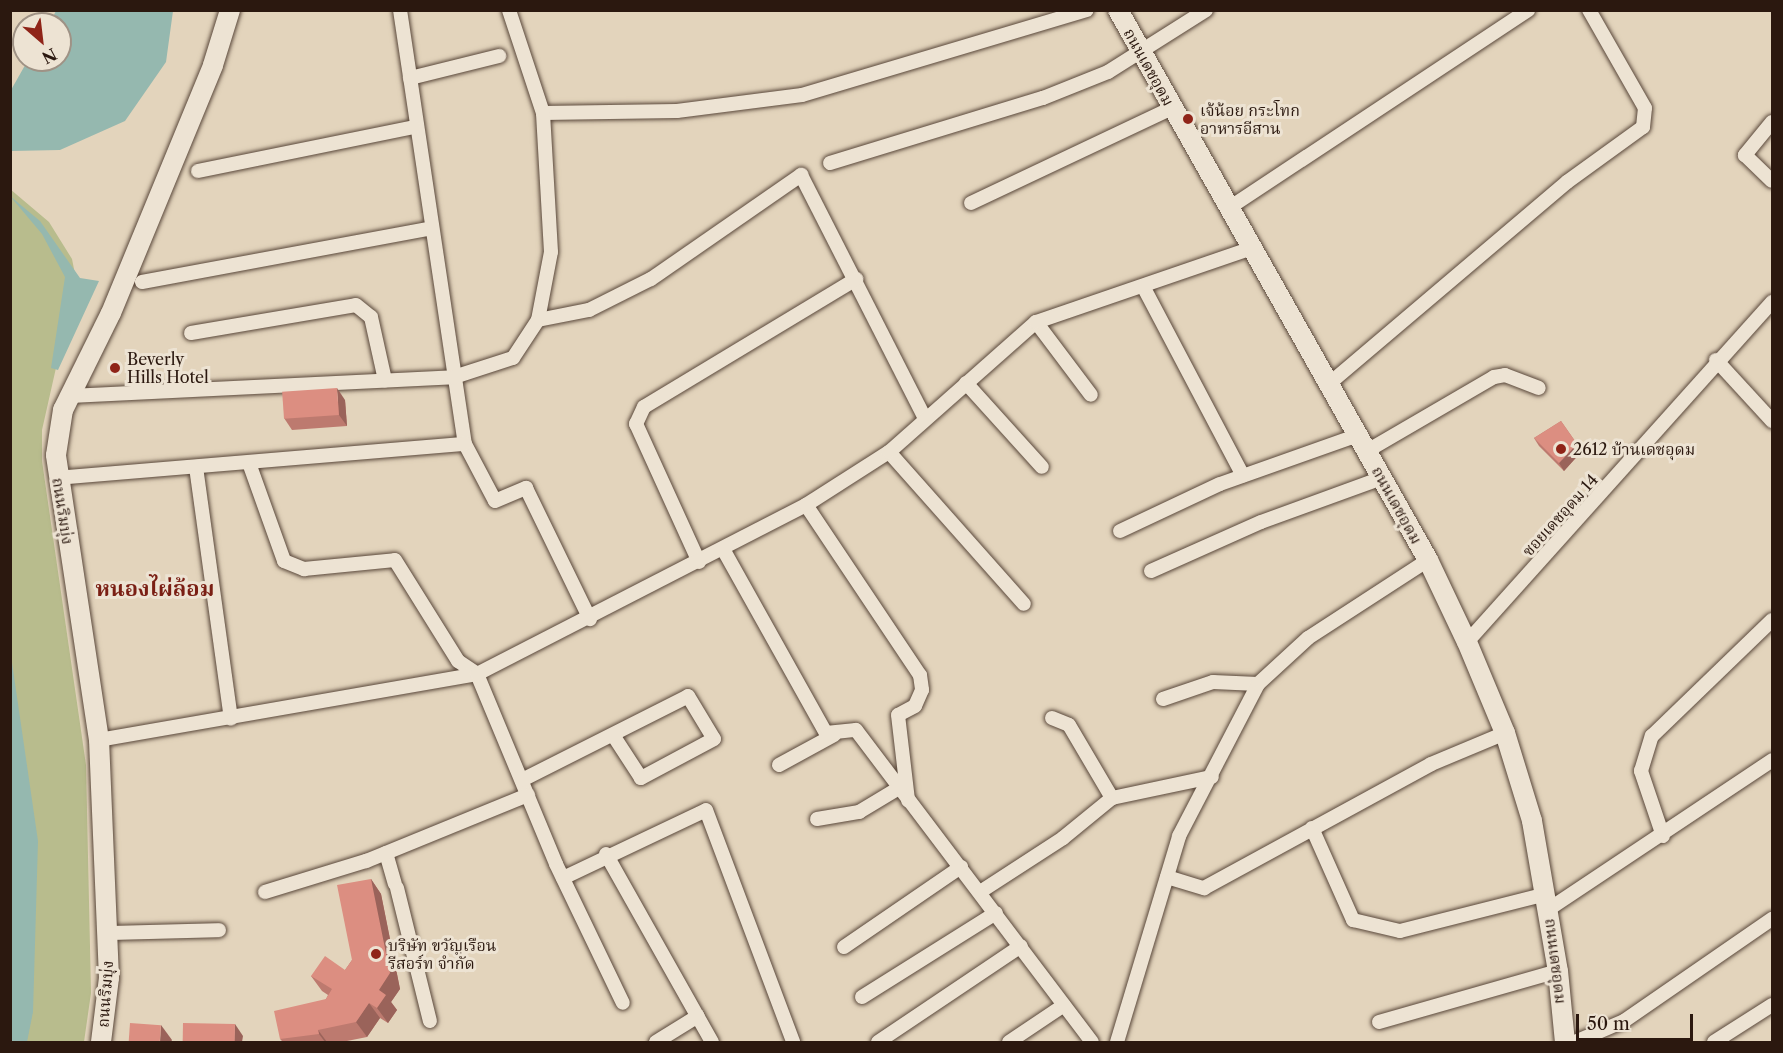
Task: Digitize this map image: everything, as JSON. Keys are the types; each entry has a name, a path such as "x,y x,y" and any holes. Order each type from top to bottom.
{"main road":[{"name":"ถนนริมบุ่ง","path":"101,1042 108,933 99,740 57,478 56,455 70,396 111,313 213,65 230,10"},
{"name":"ถนนเดชอุดม","path":"1118,10 1428,560 1467,642 1505,733 1532,821 1548,902 1558,971 1564,1042"}],"street":[{"path":"400,10 428,229 465,444 495,501 526,488 590,619"},
{"path":"70,396 454,377 513,358 538,320 551,252 543,113 508,10"},
{"path":"543,113 677,111 802,95 1087,10"},
{"path":"830,163 1043,98 1141,52 1206,10"},
{"path":"1229,208 1528,10"},
{"path":"1330,383 1567,182 1643,127 1644,108 1589,10"},
{"path":"410,78 499,56"},
{"path":"971,203 1172,108"},
{"path":"1773,122 1745,155 1773,181"},
{"path":"198,171 414,127"},
{"path":"538,320 589,310 651,279 801,175 925,418"},
{"path":"142,282 428,229"},
{"path":"99,740 231,719 477,674 590,619 806,505 889,452 1036,322 1144,288 1252,248"},
{"path":"699,562 636,424 644,407 856,279"},
{"path":"1144,288 1243,476"},
{"name":"ซอยเดชอุดม 14","path":"1467,642 1683,405 1716,360 1773,302"},
{"path":"191,333 356,305 371,316 385,380"},
{"path":"1036,322 1091,394"},
{"path":"1716,360 1773,421"},
{"path":"1119,531 1243,476 1362,443 1494,377 1505,375 1539,388"},
{"path":"966,383 1042,467"},
{"path":"57,478 465,444"},
{"path":"889,452 1024,604"},
{"path":"249,463 284,561 304,568 395,560 458,661 477,674 563,878 623,1003"},
{"path":"196,467 231,719"},
{"path":"1151,571 1262,522 1382,478"},
{"path":"806,505 920,675 922,690 915,706 898,715 908,800"},
{"path":"723,549 826,732 834,735"},
{"path":"1117,1042 1179,836 1212,777 1258,684 1308,638 1428,560"},
{"path":"1663,836 1641,771 1652,736 1773,620"},
{"path":"1163,699 1213,682 1258,684"},
{"path":"522,780 688,696 714,739 641,778 613,735"},
{"path":"1052,718 1069,726 1112,798"},
{"path":"779,765 834,735 856,730 1092,1042"},
{"path":"1167,877 1204,888 1431,764 1505,733"},
{"path":"1312,828 1353,920 1400,931 1548,902 1663,836 1773,760"},
{"path":"980,892 1063,838 1112,798 1212,777"},
{"path":"817,819 859,812 899,788"},
{"path":"265,892 386,853 528,795"},
{"path":"563,878 606,854 706,810 793,1042"},
{"path":"386,853 430,1021"},
{"path":"606,854 712,1042"},
{"path":"844,947 961,867"},
{"path":"862,997 996,913"},
{"path":"1575,1042 1624,1021 1773,920"},
{"path":"108,933 219,930"},
{"path":"878,1042 1021,946"},
{"path":"1379,1022 1558,971"},
{"path":"1009,1042 1064,1005"},
{"path":"1714,1042 1773,1005"},
{"path":"656,1042 698,1016"}],"green space":[{"path":"10,189 49,222 72,259 76,279 42,430 42,461 86,765 91,993 84,1042 11,1042"}],"water":[{"path":"173,11 166,62 125,121 60,150 11,151 11,90 21,72 72,72 72,12 55,12"},
{"path":"10,196 40,221 80,278 99,281 58,370 51,368 65,277 42,234"},
{"path":"10,649 38,841 33,1012 27,1042 10,1042"}],"building":[{"path":"337,388 339,415 284,419 282,392"},
{"name":"2612 บ้านเดชอุดม","path":"1561,421 1577,444 1559,463 1534,438"},
{"name":"บริษัท ขวัญเรือน รีสอร์ท จำกัด","path":"371,879 390,973 379,990 386,995 377,1008 369,1003 356,1022 318,1030 319,1034 280,1039 274,1011 326,999 332,989 311,976 325,956 345,970 352,960 337,885"},
{"path":"130,1023 161,1025 160,1042 129,1042"},
{"path":"183,1023 235,1024 235,1042 183,1042"}],"place":[{"name":"เจ้น้อย กระโทก อาหารอีสาน","path":"1188,119"},
{"name":"Beverly Hills Hotel","path":"115,368"},
{"name":"2612 บ้านเดชอุดม","path":"1561,449"},
{"name":"บริษัท ขวัญเรือน รีสอร์ท จำกัด","path":"376,954"}],"district":[{"name":"หนองไผ่ล้อม","path":"155,589"}]}
